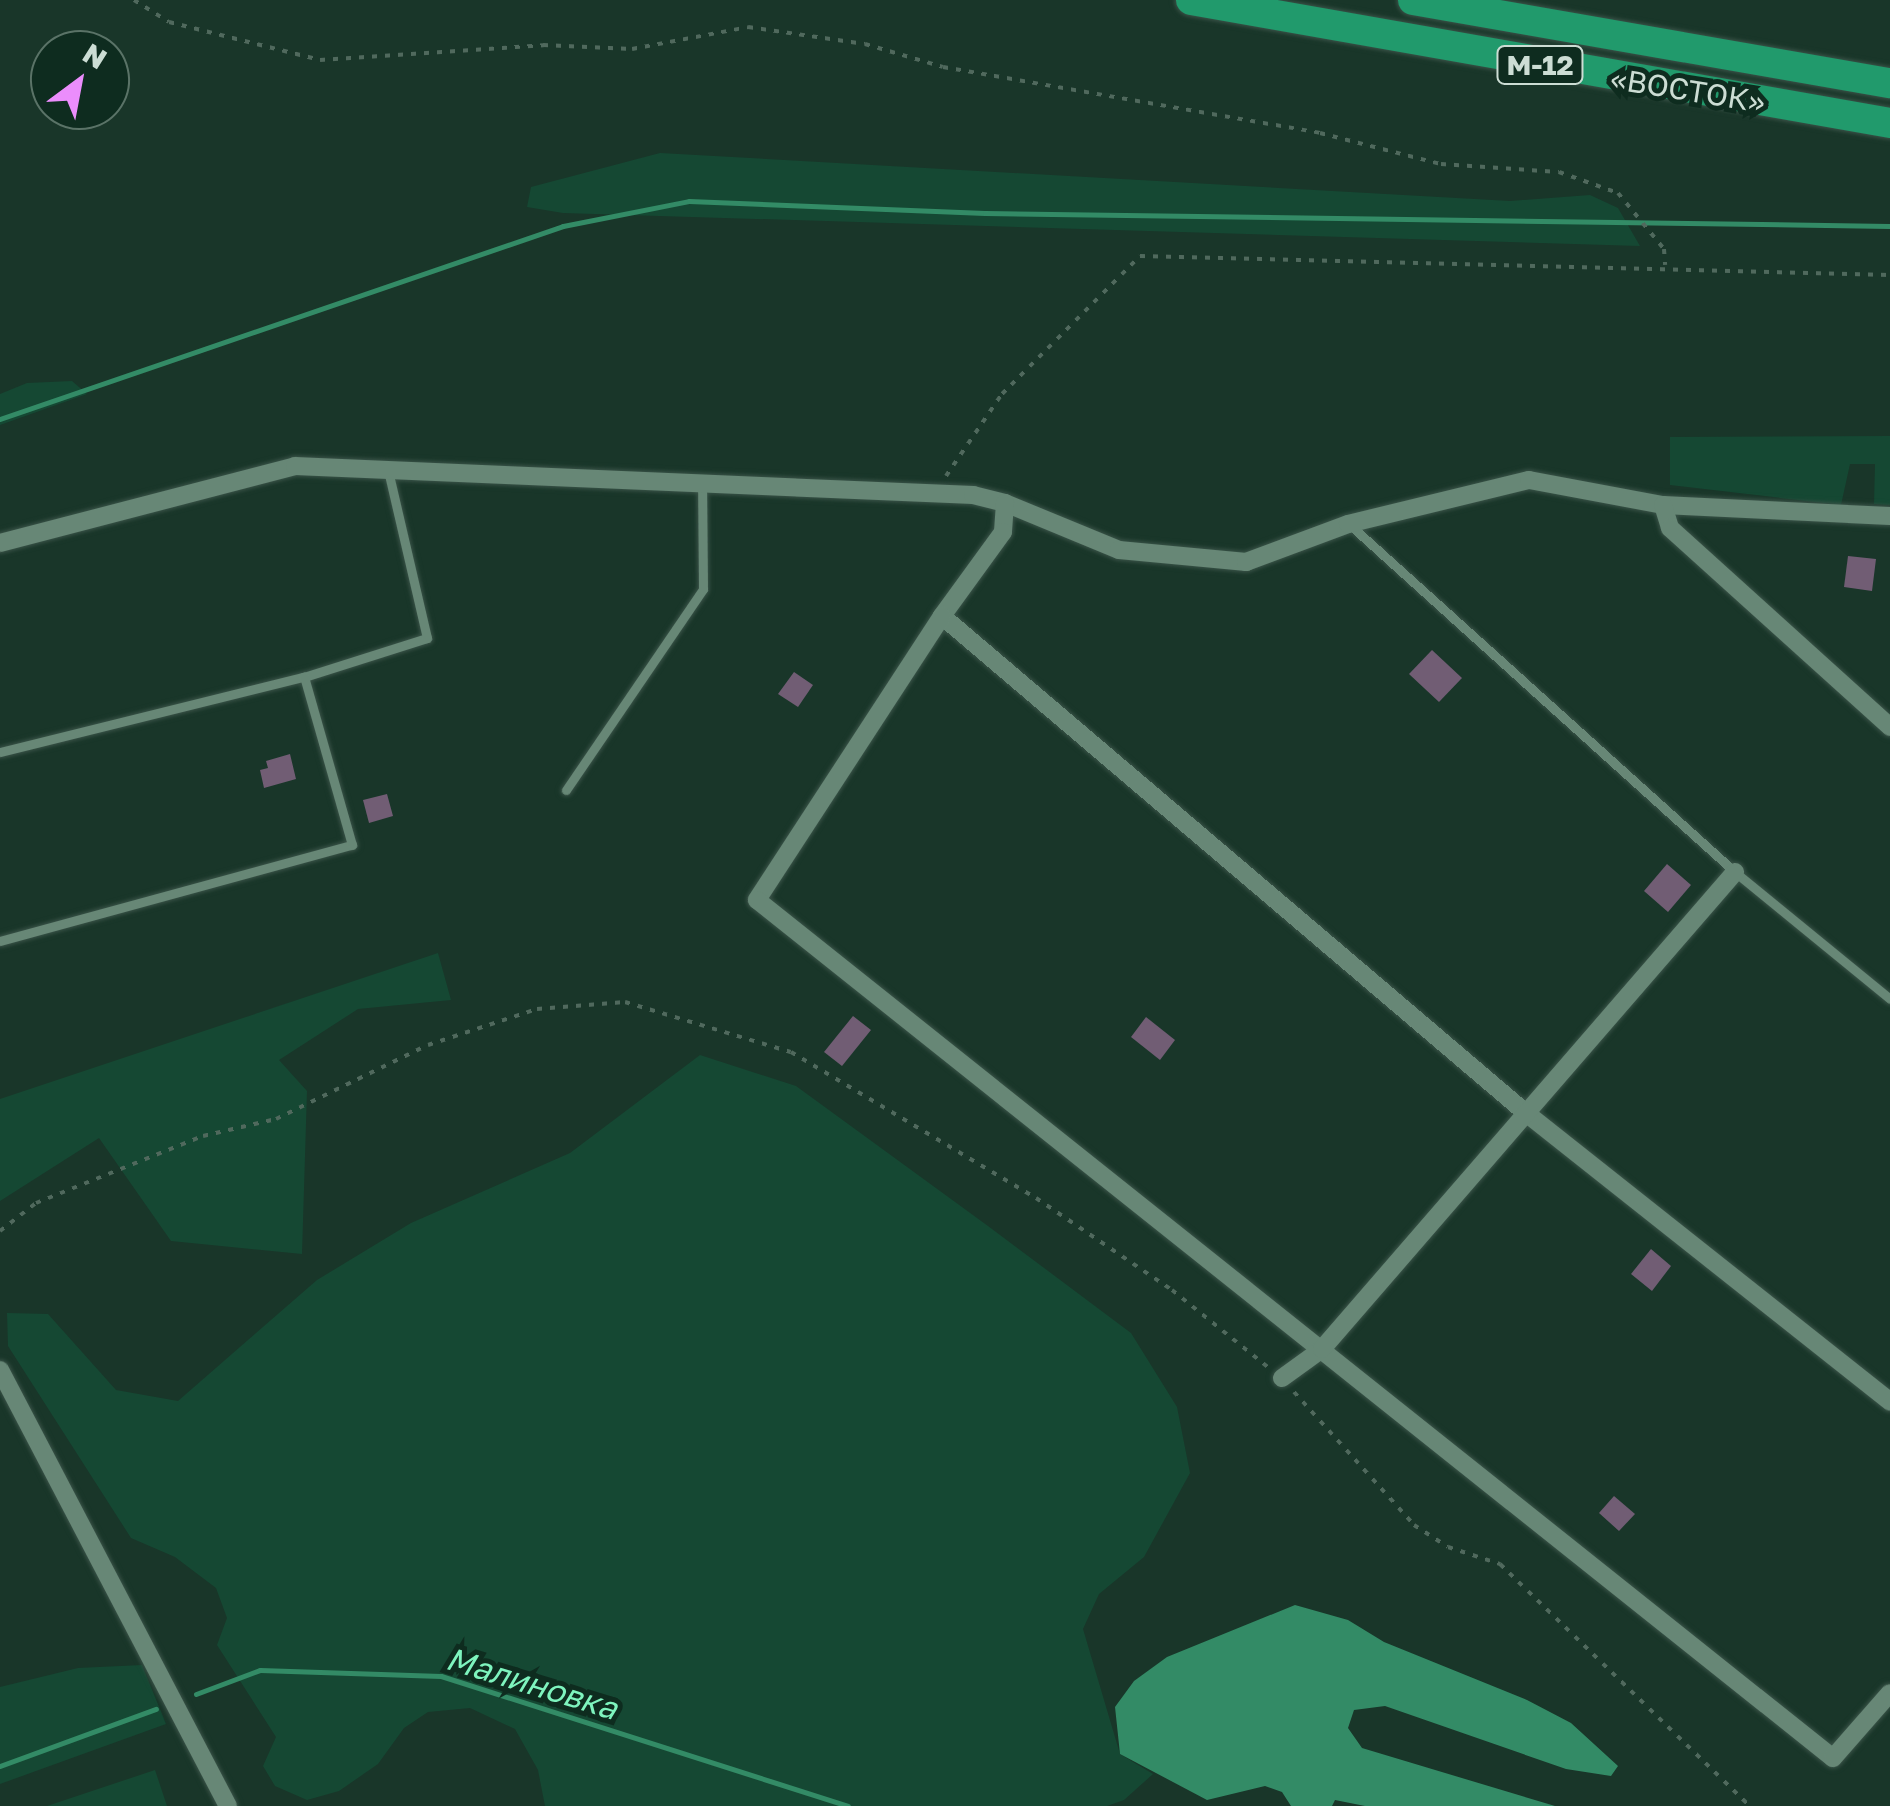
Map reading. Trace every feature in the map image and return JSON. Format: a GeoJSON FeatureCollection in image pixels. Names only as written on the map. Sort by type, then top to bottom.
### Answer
{"type":"FeatureCollection","features":[{"type":"Feature","properties":{"kind":"highway","name":"«ВОСТОК»"},"geometry":{"type":"LineString","coordinates":[[1191,0],[1890,123]]}},
{"type":"Feature","properties":{"kind":"highway","name":"«ВОСТОК»"},"geometry":{"type":"LineString","coordinates":[[1414,0],[1890,84]]}},
{"type":"Feature","properties":{"kind":"street"},"geometry":{"type":"LineString","coordinates":[[0,543],[295,466],[934,494],[1005,503],[1119,550],[1246,562],[1348,524],[1529,480],[1663,505],[1890,516]]}},
{"type":"Feature","properties":{"kind":"street"},"geometry":{"type":"LineString","coordinates":[[1005,503],[1003,532],[942,616],[758,900],[1832,1758],[1890,1693]]}},
{"type":"Feature","properties":{"kind":"street"},"geometry":{"type":"LineString","coordinates":[[1663,505],[1670,528],[1890,727]]}},
{"type":"Feature","properties":{"kind":"street"},"geometry":{"type":"LineString","coordinates":[[942,616],[1526,1113],[1890,1402]]}},
{"type":"Feature","properties":{"kind":"street"},"geometry":{"type":"LineString","coordinates":[[1282,1378],[1322,1349],[1734,872]]}},
{"type":"Feature","properties":{"kind":"street"},"geometry":{"type":"LineString","coordinates":[[0,1370],[228,1806]]}},
{"type":"Feature","properties":{"kind":"lane"},"geometry":{"type":"LineString","coordinates":[[0,752],[304,677],[427,638],[388,470]]}},
{"type":"Feature","properties":{"kind":"lane"},"geometry":{"type":"LineString","coordinates":[[566,790],[702,589],[702,483]]}},
{"type":"Feature","properties":{"kind":"lane"},"geometry":{"type":"LineString","coordinates":[[1348,524],[1734,872],[1890,999]]}},
{"type":"Feature","properties":{"kind":"lane"},"geometry":{"type":"LineString","coordinates":[[0,940],[352,845],[304,677]]}},
{"type":"Feature","properties":{"kind":"path"},"geometry":{"type":"LineString","coordinates":[[134,0],[169,22],[320,60],[543,45],[632,49],[748,27],[864,44],[943,67],[1320,133],[1441,164],[1560,172],[1618,193],[1664,249],[1665,265]]}},
{"type":"Feature","properties":{"kind":"path"},"geometry":{"type":"LineString","coordinates":[[934,494],[1002,394],[1140,256],[1665,265],[1890,275]]}},
{"type":"Feature","properties":{"kind":"path"},"geometry":{"type":"LineString","coordinates":[[0,1231],[36,1203],[203,1136],[276,1119],[428,1046],[537,1009],[625,1002],[791,1052],[1036,1198],[1172,1290],[1282,1378],[1414,1525],[1448,1547],[1500,1564],[1750,1806]]}},
{"type":"Feature","properties":{"kind":"shaded area"},"geometry":{"type":"Polygon","coordinates":[[[660,153],[1510,201],[1590,195],[1618,208],[1640,246],[563,213],[527,207],[531,187],[660,153]]]}},
{"type":"Feature","properties":{"kind":"shaded area"},"geometry":{"type":"Polygon","coordinates":[[[72,381],[87,394],[0,425],[0,394],[27,383],[72,381]]]}},
{"type":"Feature","properties":{"kind":"shaded area"},"geometry":{"type":"Polygon","coordinates":[[[1890,436],[1890,505],[1874,504],[1875,464],[1850,464],[1841,505],[1670,485],[1670,437],[1890,436]]]}},
{"type":"Feature","properties":{"kind":"shaded area"},"geometry":{"type":"Polygon","coordinates":[[[438,953],[451,1000],[358,1009],[279,1060],[307,1091],[302,1254],[171,1241],[99,1138],[0,1201],[0,1099],[438,953]]]}},
{"type":"Feature","properties":{"kind":"shaded area"},"geometry":{"type":"Polygon","coordinates":[[[700,1055],[796,1086],[988,1226],[1131,1333],[1177,1407],[1190,1473],[1144,1557],[1099,1594],[1083,1629],[1120,1754],[1153,1774],[1124,1800],[1107,1806],[545,1806],[538,1770],[515,1729],[470,1708],[428,1712],[404,1728],[378,1764],[339,1791],[307,1800],[275,1786],[263,1766],[276,1737],[217,1645],[227,1618],[216,1588],[175,1557],[131,1538],[8,1346],[7,1313],[48,1314],[116,1390],[178,1401],[317,1280],[411,1223],[570,1153],[700,1055]]]}},
{"type":"Feature","properties":{"kind":"shaded area"},"geometry":{"type":"Polygon","coordinates":[[[1295,1605],[1348,1620],[1384,1642],[1527,1700],[1571,1723],[1618,1766],[1611,1776],[1566,1769],[1385,1706],[1354,1710],[1348,1728],[1362,1748],[1555,1806],[1365,1806],[1335,1800],[1332,1806],[1291,1806],[1282,1792],[1265,1786],[1207,1800],[1120,1754],[1115,1707],[1134,1681],[1167,1657],[1295,1605]]]}},
{"type":"Feature","properties":{"kind":"shaded area"},"geometry":{"type":"Polygon","coordinates":[[[142,1665],[166,1724],[0,1784],[0,1687],[78,1668],[142,1665]]]}},
{"type":"Feature","properties":{"kind":"shaded area"},"geometry":{"type":"Polygon","coordinates":[[[155,1770],[167,1806],[47,1806],[155,1770]]]}},
{"type":"Feature","properties":{"kind":"building"},"geometry":{"type":"Polygon","coordinates":[[[1848,556],[1876,559],[1872,591],[1844,587],[1848,556]]]}},
{"type":"Feature","properties":{"kind":"building"},"geometry":{"type":"Polygon","coordinates":[[[1432,650],[1462,678],[1439,702],[1409,674],[1432,650]]]}},
{"type":"Feature","properties":{"kind":"building"},"geometry":{"type":"Polygon","coordinates":[[[794,672],[813,685],[798,707],[778,694],[794,672]]]}},
{"type":"Feature","properties":{"kind":"building"},"geometry":{"type":"Polygon","coordinates":[[[290,754],[296,779],[264,788],[260,770],[268,768],[266,761],[290,754]]]}},
{"type":"Feature","properties":{"kind":"building"},"geometry":{"type":"Polygon","coordinates":[[[387,794],[393,816],[369,823],[363,800],[387,794]]]}},
{"type":"Feature","properties":{"kind":"building"},"geometry":{"type":"Polygon","coordinates":[[[1667,864],[1691,885],[1668,912],[1644,891],[1667,864]]]}},
{"type":"Feature","properties":{"kind":"building"},"geometry":{"type":"Polygon","coordinates":[[[853,1016],[871,1030],[842,1066],[824,1052],[853,1016]]]}},
{"type":"Feature","properties":{"kind":"building"},"geometry":{"type":"Polygon","coordinates":[[[1146,1017],[1175,1040],[1160,1060],[1131,1037],[1146,1017]]]}},
{"type":"Feature","properties":{"kind":"building"},"geometry":{"type":"Polygon","coordinates":[[[1651,1249],[1671,1266],[1652,1291],[1631,1274],[1651,1249]]]}},
{"type":"Feature","properties":{"kind":"building"},"geometry":{"type":"Polygon","coordinates":[[[1614,1496],[1635,1514],[1619,1531],[1599,1513],[1614,1496]]]}},
{"type":"Feature","properties":{"kind":"waterway"},"geometry":{"type":"LineString","coordinates":[[0,419],[563,226],[689,201],[985,213],[1890,226]]}},
{"type":"Feature","properties":{"kind":"waterway","name":"Малиновка"},"geometry":{"type":"LineString","coordinates":[[196,1694],[260,1670],[441,1676],[848,1806]]}},
{"type":"Feature","properties":{"kind":"waterway","name":"Малиновка"},"geometry":{"type":"LineString","coordinates":[[0,1766],[156,1709]]}}]}
